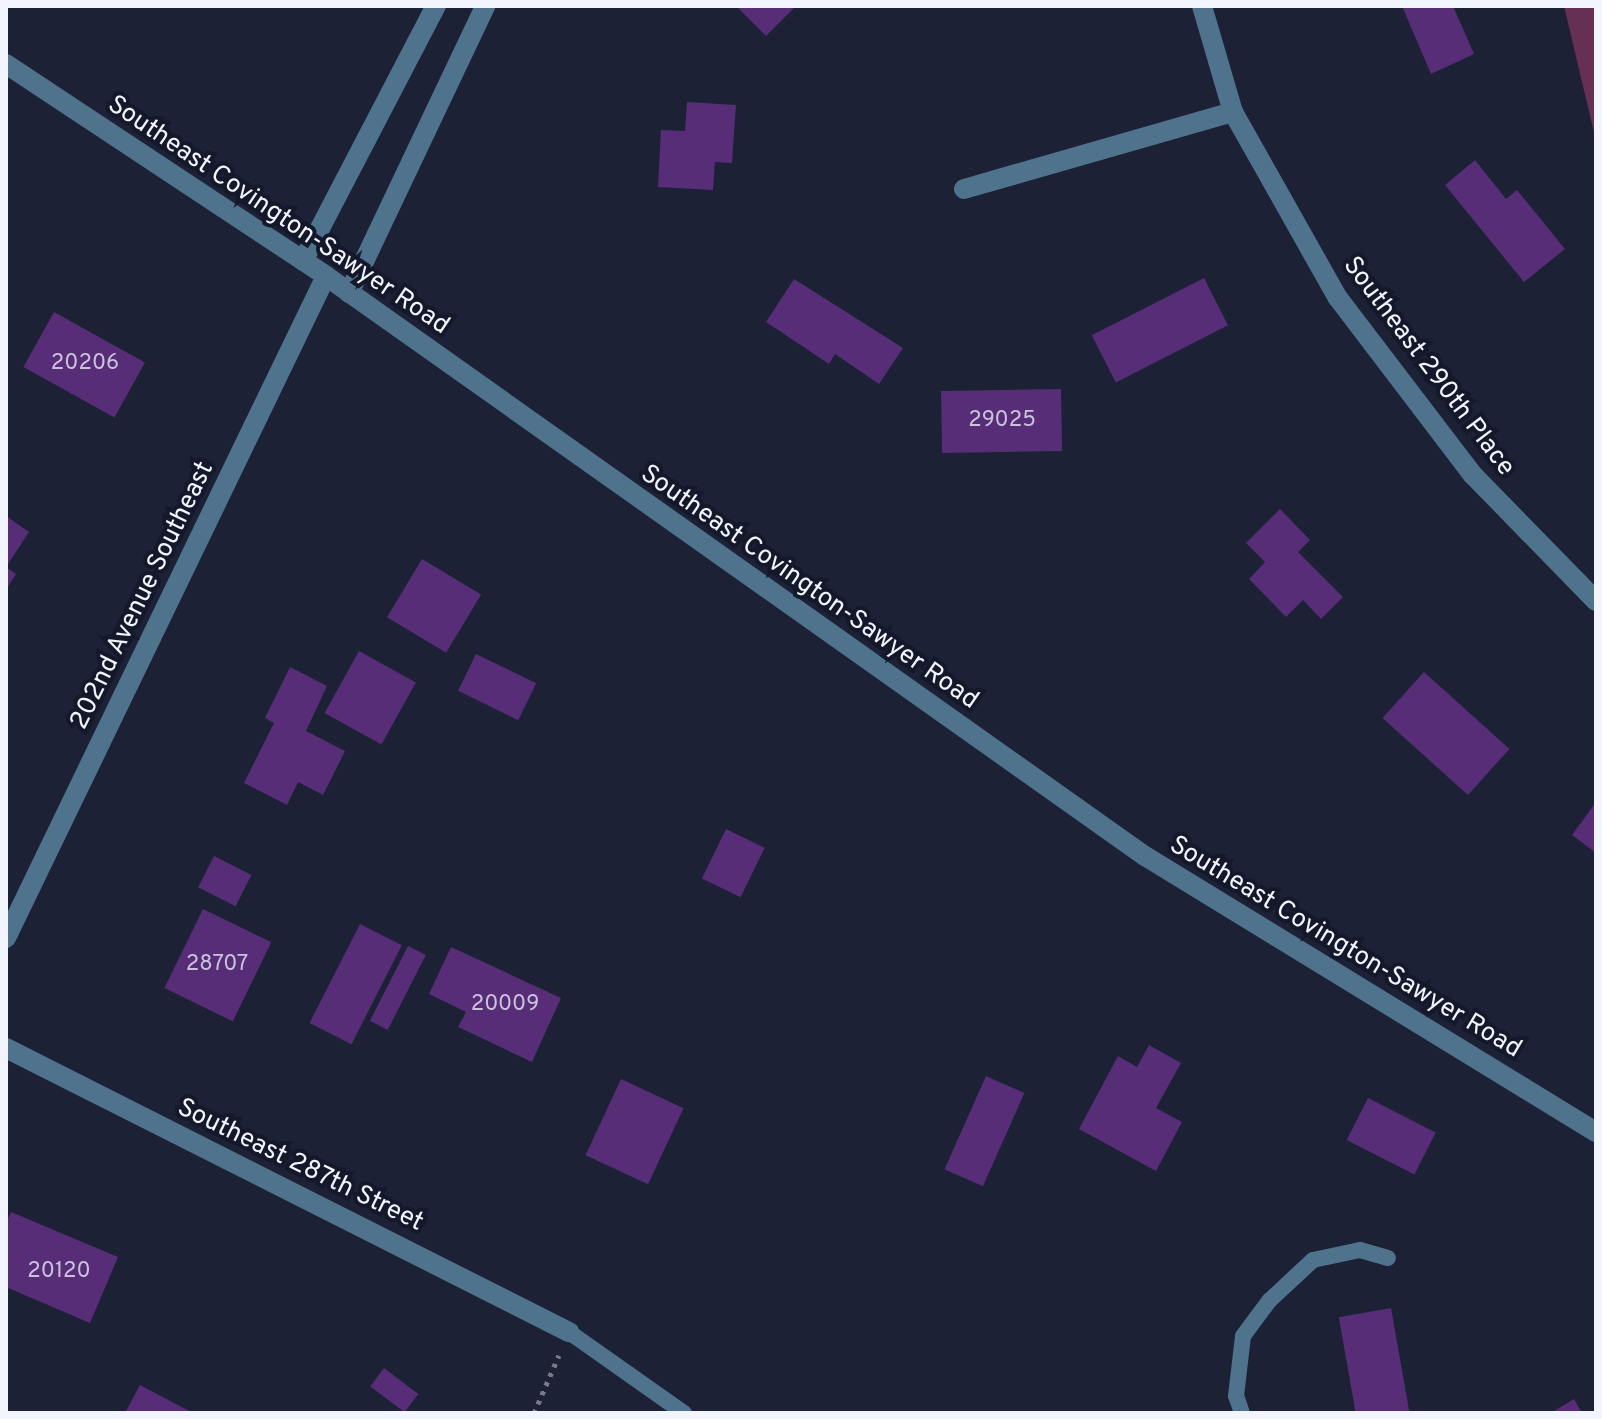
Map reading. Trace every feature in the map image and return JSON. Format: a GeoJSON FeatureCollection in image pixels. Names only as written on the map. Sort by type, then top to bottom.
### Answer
{"type":"FeatureCollection","features":[{"type":"Feature","properties":{"kind":"street"},"geometry":{"type":"LineString","coordinates":[[303,261],[436,6]]}},
{"type":"Feature","properties":{"kind":"street"},"geometry":{"type":"LineString","coordinates":[[349,293],[485,6]]}},
{"type":"Feature","properties":{"kind":"street","name":"Southeast 290th Place"},"geometry":{"type":"LineString","coordinates":[[1202,6],[1233,112],[1338,298],[1473,475],[1596,601]]}},
{"type":"Feature","properties":{"kind":"street","name":"Southeast Covington-Sawyer Road"},"geometry":{"type":"LineString","coordinates":[[6,64],[326,276],[1145,856],[1596,1132]]}},
{"type":"Feature","properties":{"kind":"street"},"geometry":{"type":"LineString","coordinates":[[964,189],[1233,112]]}},
{"type":"Feature","properties":{"kind":"street","name":"202nd Avenue Southeast"},"geometry":{"type":"LineString","coordinates":[[6,938],[326,276]]}},
{"type":"Feature","properties":{"kind":"street","name":"Southeast 287th Street"},"geometry":{"type":"LineString","coordinates":[[6,1048],[569,1332]]}},
{"type":"Feature","properties":{"kind":"lane"},"geometry":{"type":"LineString","coordinates":[[1242,1413],[1236,1396],[1243,1336],[1269,1301],[1313,1260],[1360,1250],[1388,1258]]}},
{"type":"Feature","properties":{"kind":"lane"},"geometry":{"type":"LineString","coordinates":[[569,1332],[684,1413]]}},
{"type":"Feature","properties":{"kind":"path"},"geometry":{"type":"LineString","coordinates":[[534,1413],[569,1332]]}},
{"type":"Feature","properties":{"kind":"shaded area"},"geometry":{"type":"Polygon","coordinates":[[[1564,6],[1596,6],[1596,141],[1564,6]]]}},
{"type":"Feature","properties":{"kind":"building"},"geometry":{"type":"Polygon","coordinates":[[[736,6],[796,6],[766,36],[736,6]]]}},
{"type":"Feature","properties":{"kind":"building"},"geometry":{"type":"Polygon","coordinates":[[[1402,6],[1453,6],[1474,54],[1431,74],[1402,6]]]}},
{"type":"Feature","properties":{"kind":"building"},"geometry":{"type":"Polygon","coordinates":[[[687,102],[736,105],[732,163],[715,162],[713,190],[658,187],[661,130],[685,131],[687,102]]]}},
{"type":"Feature","properties":{"kind":"building"},"geometry":{"type":"Polygon","coordinates":[[[1475,160],[1506,199],[1517,190],[1565,249],[1524,282],[1445,185],[1475,160]]]}},
{"type":"Feature","properties":{"kind":"building"},"geometry":{"type":"Polygon","coordinates":[[[1204,278],[1228,325],[1116,382],[1092,335],[1204,278]]]}},
{"type":"Feature","properties":{"kind":"building"},"geometry":{"type":"Polygon","coordinates":[[[794,279],[903,348],[879,384],[835,354],[829,364],[766,322],[794,279]]]}},
{"type":"Feature","properties":{"kind":"building"},"geometry":{"type":"Polygon","coordinates":[[[54,312],[145,362],[114,418],[23,367],[54,312]]]}},
{"type":"Feature","properties":{"kind":"building"},"geometry":{"type":"Polygon","coordinates":[[[1061,389],[1062,451],[942,453],[941,391],[1061,389]]]}},
{"type":"Feature","properties":{"kind":"building"},"geometry":{"type":"Polygon","coordinates":[[[1280,509],[1310,540],[1298,552],[1343,597],[1321,619],[1303,600],[1286,617],[1249,579],[1265,562],[1246,543],[1280,509]]]}},
{"type":"Feature","properties":{"kind":"building"},"geometry":{"type":"Polygon","coordinates":[[[6,516],[29,532],[6,567],[6,516]]]}},
{"type":"Feature","properties":{"kind":"building"},"geometry":{"type":"Polygon","coordinates":[[[422,559],[481,595],[446,653],[387,617],[422,559]]]}},
{"type":"Feature","properties":{"kind":"building"},"geometry":{"type":"Polygon","coordinates":[[[6,567],[16,574],[6,590],[6,567]]]}},
{"type":"Feature","properties":{"kind":"building"},"geometry":{"type":"Polygon","coordinates":[[[359,651],[416,683],[381,745],[325,713],[359,651]]]}},
{"type":"Feature","properties":{"kind":"building"},"geometry":{"type":"Polygon","coordinates":[[[476,654],[536,683],[518,720],[458,691],[476,654]]]}},
{"type":"Feature","properties":{"kind":"building"},"geometry":{"type":"Polygon","coordinates":[[[290,667],[327,686],[306,731],[345,751],[323,795],[298,782],[287,805],[244,783],[274,723],[265,718],[290,667]]]}},
{"type":"Feature","properties":{"kind":"building"},"geometry":{"type":"Polygon","coordinates":[[[1424,672],[1509,749],[1468,795],[1383,718],[1424,672]]]}},
{"type":"Feature","properties":{"kind":"building"},"geometry":{"type":"Polygon","coordinates":[[[1596,802],[1596,853],[1572,835],[1596,802]]]}},
{"type":"Feature","properties":{"kind":"building"},"geometry":{"type":"Polygon","coordinates":[[[726,829],[765,848],[741,897],[702,878],[726,829]]]}},
{"type":"Feature","properties":{"kind":"building"},"geometry":{"type":"Polygon","coordinates":[[[214,856],[251,875],[236,906],[198,887],[214,856]]]}},
{"type":"Feature","properties":{"kind":"building"},"geometry":{"type":"Polygon","coordinates":[[[203,909],[271,942],[233,1021],[164,988],[203,909]]]}},
{"type":"Feature","properties":{"kind":"building"},"geometry":{"type":"Polygon","coordinates":[[[360,924],[402,945],[351,1044],[310,1023],[360,924]]]}},
{"type":"Feature","properties":{"kind":"building"},"geometry":{"type":"Polygon","coordinates":[[[408,946],[426,955],[388,1030],[370,1021],[408,946]]]}},
{"type":"Feature","properties":{"kind":"building"},"geometry":{"type":"Polygon","coordinates":[[[451,947],[561,998],[532,1062],[458,1027],[466,1012],[429,994],[451,947]]]}},
{"type":"Feature","properties":{"kind":"building"},"geometry":{"type":"Polygon","coordinates":[[[1149,1045],[1181,1063],[1156,1108],[1182,1122],[1156,1171],[1079,1129],[1118,1056],[1137,1067],[1149,1045]]]}},
{"type":"Feature","properties":{"kind":"building"},"geometry":{"type":"Polygon","coordinates":[[[986,1076],[1024,1093],[983,1186],[945,1169],[986,1076]]]}},
{"type":"Feature","properties":{"kind":"building"},"geometry":{"type":"Polygon","coordinates":[[[621,1079],[684,1108],[648,1184],[586,1155],[621,1079]]]}},
{"type":"Feature","properties":{"kind":"building"},"geometry":{"type":"Polygon","coordinates":[[[1368,1098],[1436,1133],[1414,1174],[1347,1140],[1368,1098]]]}},
{"type":"Feature","properties":{"kind":"building"},"geometry":{"type":"Polygon","coordinates":[[[11,1212],[118,1257],[90,1323],[6,1287],[6,1223],[11,1212]]]}},
{"type":"Feature","properties":{"kind":"building"},"geometry":{"type":"Polygon","coordinates":[[[1391,1308],[1410,1413],[1356,1413],[1339,1317],[1391,1308]]]}},
{"type":"Feature","properties":{"kind":"building"},"geometry":{"type":"Polygon","coordinates":[[[384,1368],[418,1394],[404,1412],[370,1386],[384,1368]]]}},
{"type":"Feature","properties":{"kind":"building"},"geometry":{"type":"Polygon","coordinates":[[[140,1385],[193,1413],[125,1413],[140,1385]]]}},
{"type":"Feature","properties":{"kind":"building"},"geometry":{"type":"Polygon","coordinates":[[[1574,1399],[1582,1413],[1551,1413],[1574,1399]]]}}]}
